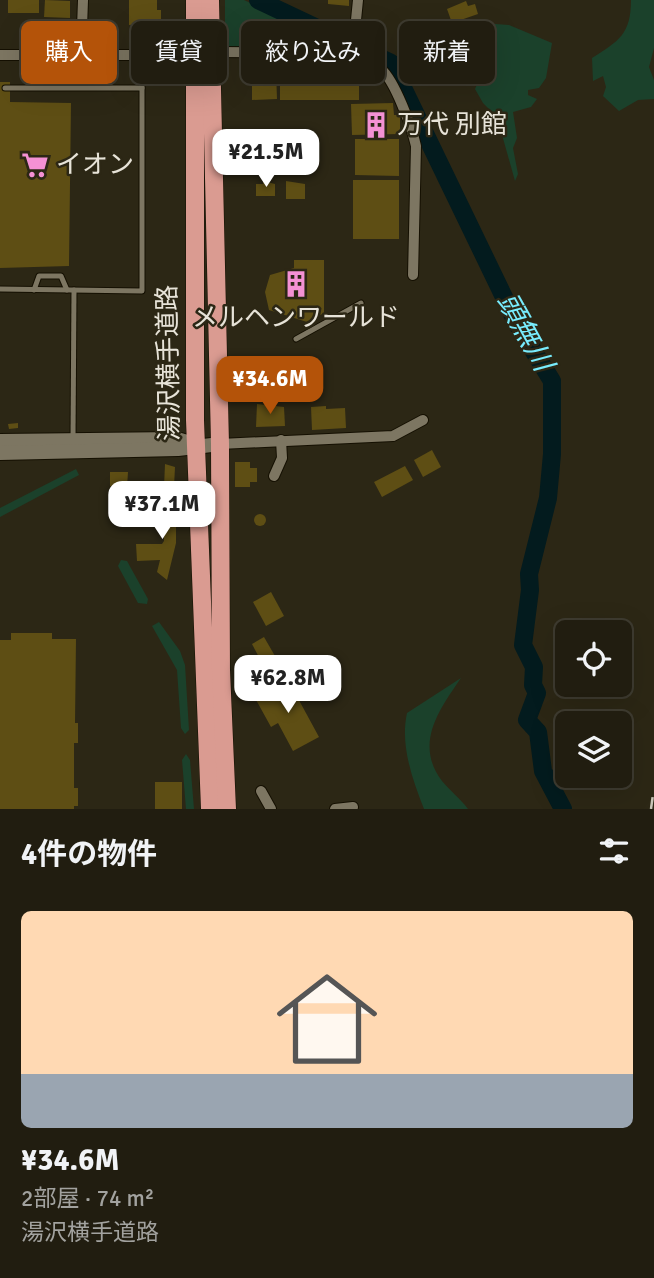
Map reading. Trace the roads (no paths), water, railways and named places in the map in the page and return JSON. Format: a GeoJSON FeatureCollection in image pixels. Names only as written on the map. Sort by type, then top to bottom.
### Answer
{"type":"FeatureCollection","features":[{"type":"Feature","properties":{"kind":"highway","name":"湯沢横手道路"},"geometry":{"type":"LineString","coordinates":[[194,0],[198,21]]}},
{"type":"Feature","properties":{"kind":"highway","name":"湯沢横手道路"},"geometry":{"type":"LineString","coordinates":[[207,21],[210,0]]}},
{"type":"Feature","properties":{"kind":"highway","name":"湯沢横手道路"},"geometry":{"type":"LineString","coordinates":[[203,84],[197,445],[210,809]]}},
{"type":"Feature","properties":{"kind":"highway","name":"湯沢横手道路"},"geometry":{"type":"LineString","coordinates":[[204,84],[220,443],[221,670],[227,809]]}},
{"type":"Feature","properties":{"kind":"street"},"geometry":{"type":"LineString","coordinates":[[82,21],[83,0]]}},
{"type":"Feature","properties":{"kind":"street"},"geometry":{"type":"LineString","coordinates":[[356,21],[358,0]]}},
{"type":"Feature","properties":{"kind":"street"},"geometry":{"type":"LineString","coordinates":[[0,55],[21,55]]}},
{"type":"Feature","properties":{"kind":"street"},"geometry":{"type":"LineString","coordinates":[[385,75],[412,129],[416,146],[413,275]]}},
{"type":"Feature","properties":{"kind":"street"},"geometry":{"type":"LineString","coordinates":[[0,453],[178,449],[220,443],[393,436],[423,419]]}},
{"type":"Feature","properties":{"kind":"street"},"geometry":{"type":"LineString","coordinates":[[0,441],[177,439],[197,445]]}},
{"type":"Feature","properties":{"kind":"street"},"geometry":{"type":"LineString","coordinates":[[274,476],[282,458],[281,440]]}},
{"type":"Feature","properties":{"kind":"street"},"geometry":{"type":"LineString","coordinates":[[261,791],[271,809]]}},
{"type":"Feature","properties":{"kind":"street"},"geometry":{"type":"LineString","coordinates":[[335,809],[353,807]]}},
{"type":"Feature","properties":{"kind":"lane"},"geometry":{"type":"LineString","coordinates":[[0,289],[142,291],[142,84]]}},
{"type":"Feature","properties":{"kind":"lane"},"geometry":{"type":"LineString","coordinates":[[5,88],[142,88]]}},
{"type":"Feature","properties":{"kind":"lane"},"geometry":{"type":"LineString","coordinates":[[34,290],[39,276],[61,276],[70,290],[73,440]]}},
{"type":"Feature","properties":{"kind":"lane"},"geometry":{"type":"LineString","coordinates":[[296,340],[361,303]]}},
{"type":"Feature","properties":{"kind":"waterway","name":"頭無川"},"geometry":{"type":"LineString","coordinates":[[258,0],[391,63],[517,324],[552,381],[552,454],[548,498],[529,574],[530,590],[523,645],[534,667],[533,685],[537,693],[527,720],[538,732],[543,771],[563,809]]}},
{"type":"Feature","properties":{"kind":"railway"},"geometry":{"type":"LineString","coordinates":[[651,809],[654,787]]}},
{"type":"Feature","properties":{"kind":"place","name":"万代 別館"},"geometry":{"type":"Point","coordinates":[376,125]}},
{"type":"Feature","properties":{"kind":"place","name":"イオン"},"geometry":{"type":"Point","coordinates":[35,165]}},
{"type":"Feature","properties":{"kind":"place","name":"メルヘンワールド"},"geometry":{"type":"Point","coordinates":[296,284]}}]}
